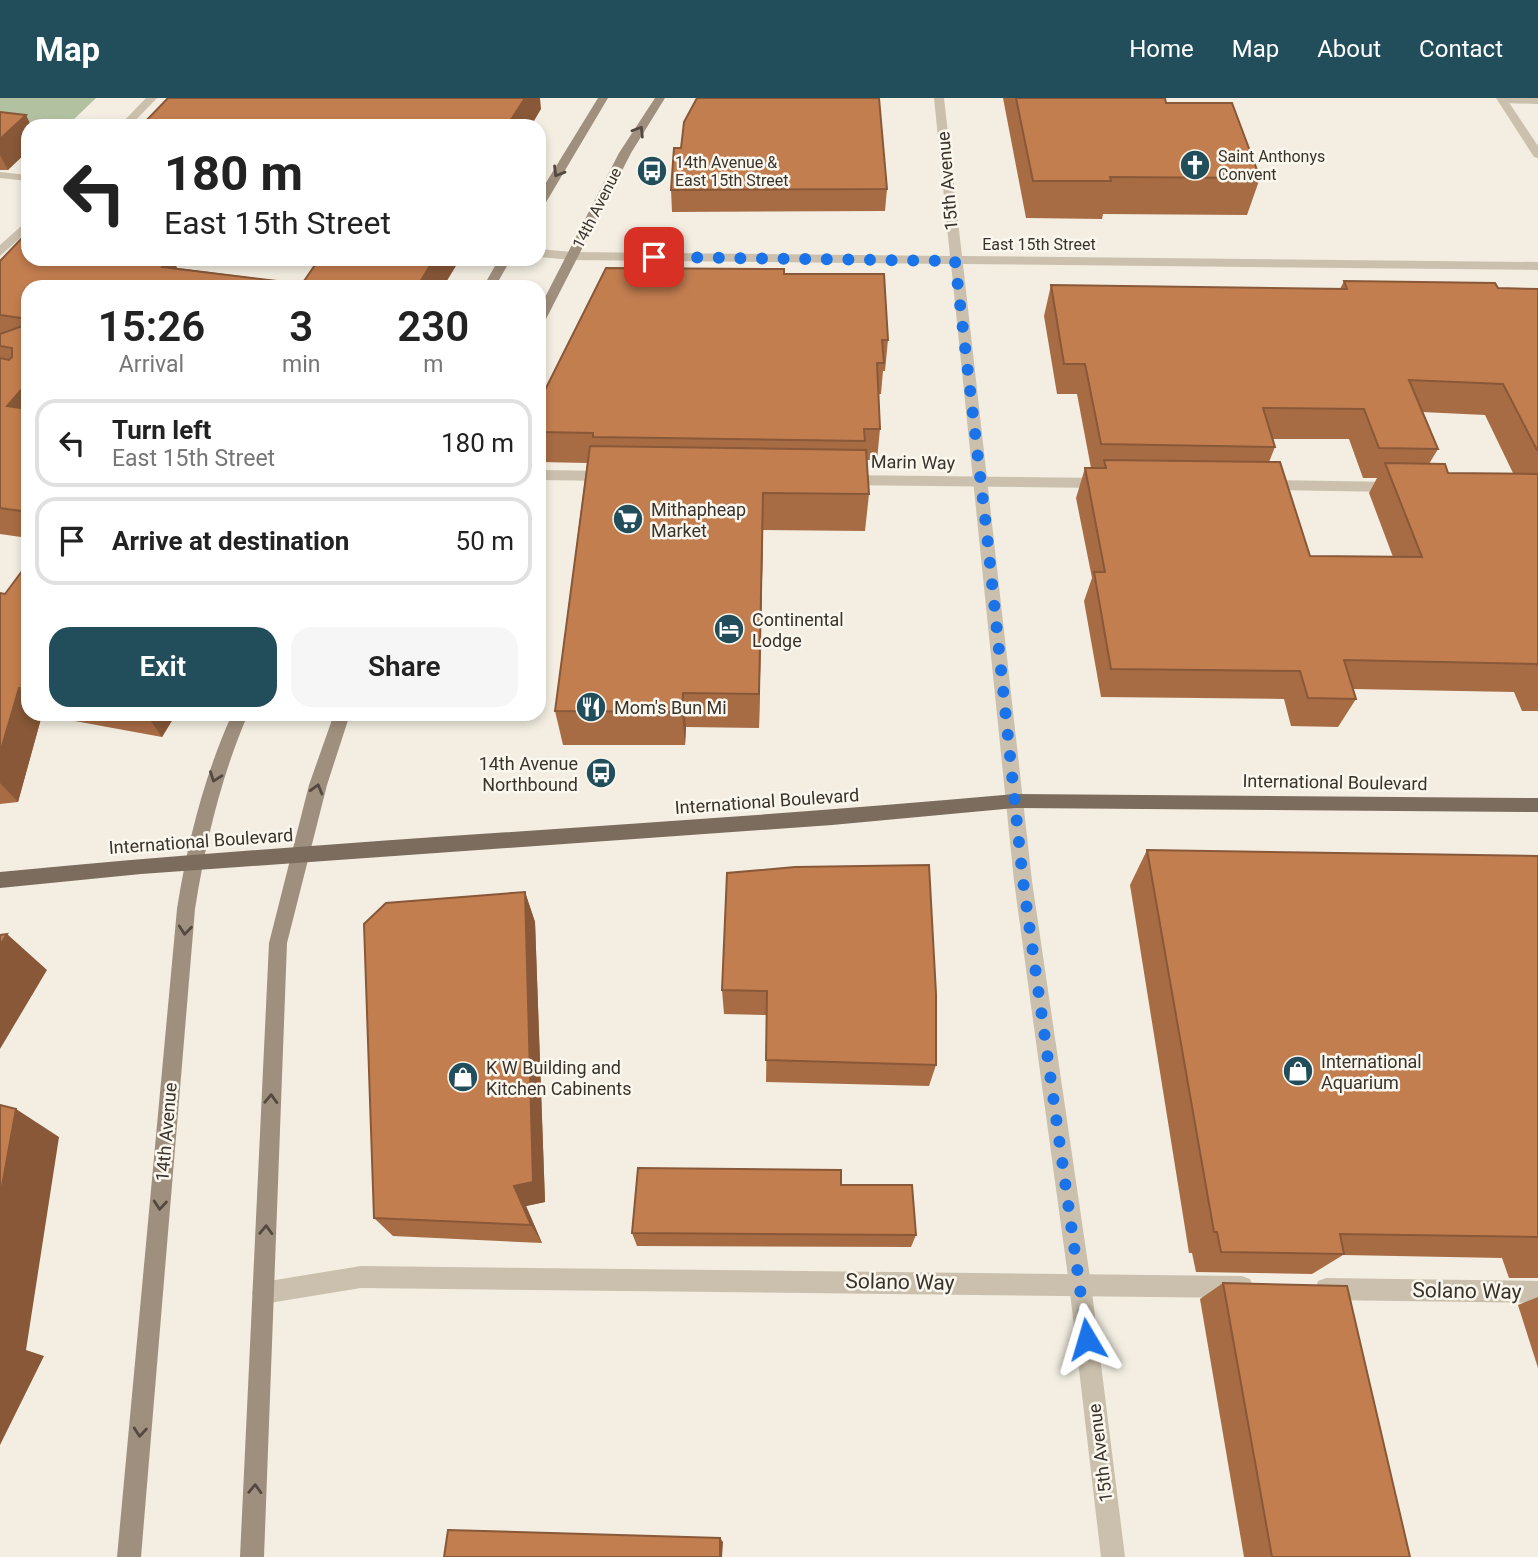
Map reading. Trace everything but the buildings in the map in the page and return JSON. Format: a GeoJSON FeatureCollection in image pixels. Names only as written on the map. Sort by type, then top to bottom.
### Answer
{"type":"FeatureCollection","features":[{"type":"Feature","properties":{"kind":"main road"},"geometry":{"type":"LineString","coordinates":[[546,192],[603,98]]}},
{"type":"Feature","properties":{"kind":"main road","name":"14th Avenue"},"geometry":{"type":"LineString","coordinates":[[546,307],[625,153],[660,98]]}},
{"type":"Feature","properties":{"kind":"main road","name":"14th Avenue"},"geometry":{"type":"LineString","coordinates":[[130,1557],[170,1085],[193,862],[208,795],[237,721]]}},
{"type":"Feature","properties":{"kind":"main road"},"geometry":{"type":"LineString","coordinates":[[252,1557],[278,943],[299,855],[330,744],[339,721]]}},
{"type":"Feature","properties":{"kind":"main road","name":"International Boulevard"},"geometry":{"type":"LineString","coordinates":[[0,880],[193,862],[832,818],[1015,802],[1538,805]]}},
{"type":"Feature","properties":{"kind":"street"},"geometry":{"type":"LineString","coordinates":[[131,119],[152,98]]}},
{"type":"Feature","properties":{"kind":"street","name":"15th Avenue"},"geometry":{"type":"LineString","coordinates":[[939,98],[1023,881],[1080,1284],[1113,1557]]}},
{"type":"Feature","properties":{"kind":"street"},"geometry":{"type":"LineString","coordinates":[[1502,99],[1538,101]]}},
{"type":"Feature","properties":{"kind":"street"},"geometry":{"type":"LineString","coordinates":[[1502,99],[1538,155]]}},
{"type":"Feature","properties":{"kind":"street"},"geometry":{"type":"LineString","coordinates":[[0,175],[21,177]]}},
{"type":"Feature","properties":{"kind":"street"},"geometry":{"type":"LineString","coordinates":[[0,252],[21,231]]}},
{"type":"Feature","properties":{"kind":"street","name":"East 15th Street"},"geometry":{"type":"LineString","coordinates":[[546,254],[955,261],[1538,266]]}},
{"type":"Feature","properties":{"kind":"street"},"geometry":{"type":"LineString","coordinates":[[546,475],[622,476]]}},
{"type":"Feature","properties":{"kind":"street","name":"Marin Way"},"geometry":{"type":"LineString","coordinates":[[830,480],[1113,484]]}},
{"type":"Feature","properties":{"kind":"street"},"geometry":{"type":"LineString","coordinates":[[1250,485],[1415,487]]}},
{"type":"Feature","properties":{"kind":"street","name":"Solano Way"},"geometry":{"type":"LineString","coordinates":[[263,1293],[361,1277],[1267,1287]]}},
{"type":"Feature","properties":{"kind":"street","name":"Solano Way"},"geometry":{"type":"LineString","coordinates":[[1308,1288],[1538,1293]]}},
{"type":"Feature","properties":{"kind":"green space"},"geometry":{"type":"Polygon","coordinates":[[[0,98],[96,98],[74,119],[21,119],[21,127],[0,127],[0,98]]]}},
{"type":"Feature","properties":{"kind":"place","name":"Saint Anthonys Convent"},"geometry":{"type":"Point","coordinates":[1195,165]}},
{"type":"Feature","properties":{"kind":"place","name":"14th Avenue & East 15th Street"},"geometry":{"type":"Point","coordinates":[652,171]}},
{"type":"Feature","properties":{"kind":"place","name":"Mithapheap Market"},"geometry":{"type":"Point","coordinates":[628,519]}},
{"type":"Feature","properties":{"kind":"place","name":"Continental Lodge"},"geometry":{"type":"Point","coordinates":[729,629]}},
{"type":"Feature","properties":{"kind":"place","name":"Mom's Bun Mi"},"geometry":{"type":"Point","coordinates":[591,707]}},
{"type":"Feature","properties":{"kind":"place","name":"14th Avenue Northbound"},"geometry":{"type":"Point","coordinates":[601,773]}},
{"type":"Feature","properties":{"kind":"place","name":"International Aquarium"},"geometry":{"type":"Point","coordinates":[1298,1071]}},
{"type":"Feature","properties":{"kind":"place","name":"K W Building and Kitchen Cabinents"},"geometry":{"type":"Point","coordinates":[463,1077]}},
{"type":"Feature","properties":{"kind":"route"},"geometry":{"type":"LineString","coordinates":[[654,257],[955,261],[1023,881],[1087,1339]]}}]}
